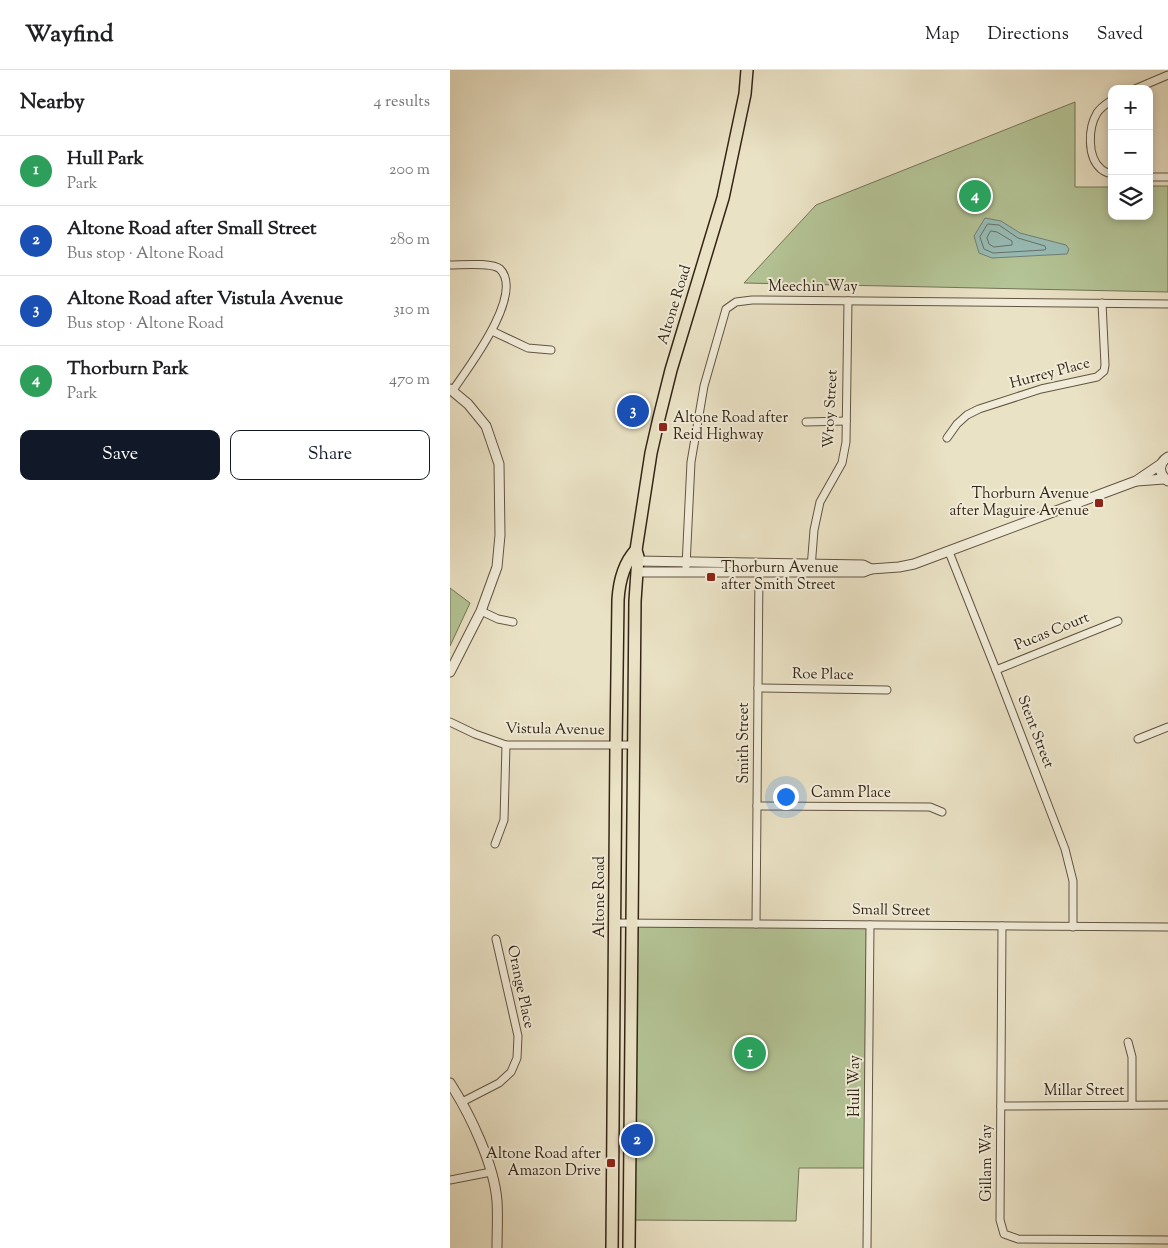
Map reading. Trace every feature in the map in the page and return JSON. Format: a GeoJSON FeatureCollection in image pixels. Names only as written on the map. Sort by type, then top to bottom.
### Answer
{"type":"FeatureCollection","features":[{"type":"Feature","properties":{"kind":"main road","name":"Altone Road"},"geometry":{"type":"LineString","coordinates":[[629,1248],[631,923],[637,561],[651,453],[671,370],[720,209],[732,160],[747,75]]}},
{"type":"Feature","properties":{"kind":"main road","name":"Altone Road"},"geometry":{"type":"LineString","coordinates":[[612,1248],[619,588],[630,556],[637,561]]}},
{"type":"Feature","properties":{"kind":"street"},"geometry":{"type":"LineString","coordinates":[[1144,85],[1168,75]]}},
{"type":"Feature","properties":{"kind":"street"},"geometry":{"type":"LineString","coordinates":[[1108,103],[1096,115],[1092,127],[1091,140],[1094,161],[1102,170],[1108,172]]}},
{"type":"Feature","properties":{"kind":"street"},"geometry":{"type":"LineString","coordinates":[[1153,177],[1168,177]]}},
{"type":"Feature","properties":{"kind":"street"},"geometry":{"type":"LineString","coordinates":[[450,265],[492,265],[500,270],[505,280],[507,293],[492,330],[452,390],[468,404],[486,426],[500,464],[500,536],[498,567],[481,611],[450,672]]}},
{"type":"Feature","properties":{"kind":"street","name":"Meechin Way"},"geometry":{"type":"LineString","coordinates":[[686,567],[693,452],[704,386],[726,309],[736,302],[752,300],[1168,304]]}},
{"type":"Feature","properties":{"kind":"street","name":"Wroy Street"},"geometry":{"type":"LineString","coordinates":[[811,568],[814,530],[820,502],[842,463],[846,442],[848,301]]}},
{"type":"Feature","properties":{"kind":"street","name":"Hurrey Place"},"geometry":{"type":"LineString","coordinates":[[947,438],[957,424],[967,415],[979,409],[1041,389],[1101,374],[1105,366],[1102,303]]}},
{"type":"Feature","properties":{"kind":"street"},"geometry":{"type":"LineString","coordinates":[[492,330],[528,348],[551,350]]}},
{"type":"Feature","properties":{"kind":"street"},"geometry":{"type":"LineString","coordinates":[[806,422],[846,421]]}},
{"type":"Feature","properties":{"kind":"street"},"geometry":{"type":"LineString","coordinates":[[637,561],[686,567],[811,568],[863,564],[870,569],[899,567],[949,552],[1136,481],[1165,460]]}},
{"type":"Feature","properties":{"kind":"street"},"geometry":{"type":"LineString","coordinates":[[1165,460],[1160,471],[1166,480]]}},
{"type":"Feature","properties":{"kind":"street"},"geometry":{"type":"LineString","coordinates":[[1136,481],[1166,480]]}},
{"type":"Feature","properties":{"kind":"street","name":"Stent Street"},"geometry":{"type":"LineString","coordinates":[[949,552],[1065,848],[1073,881],[1073,927]]}},
{"type":"Feature","properties":{"kind":"street","name":"Smith Street"},"geometry":{"type":"LineString","coordinates":[[756,924],[759,568]]}},
{"type":"Feature","properties":{"kind":"street"},"geometry":{"type":"LineString","coordinates":[[481,611],[498,619],[513,622]]}},
{"type":"Feature","properties":{"kind":"street","name":"Pucas Court"},"geometry":{"type":"LineString","coordinates":[[996,670],[1118,621]]}},
{"type":"Feature","properties":{"kind":"street","name":"Roe Place"},"geometry":{"type":"LineString","coordinates":[[758,688],[886,690]]}},
{"type":"Feature","properties":{"kind":"street","name":"Vistula Avenue"},"geometry":{"type":"LineString","coordinates":[[450,722],[475,734],[506,745],[634,745]]}},
{"type":"Feature","properties":{"kind":"street"},"geometry":{"type":"LineString","coordinates":[[1138,739],[1168,727]]}},
{"type":"Feature","properties":{"kind":"street"},"geometry":{"type":"LineString","coordinates":[[495,844],[504,820],[506,745]]}},
{"type":"Feature","properties":{"kind":"street","name":"Camm Place"},"geometry":{"type":"LineString","coordinates":[[757,806],[930,807],[942,812]]}},
{"type":"Feature","properties":{"kind":"street","name":"Small Street"},"geometry":{"type":"LineString","coordinates":[[614,922],[1168,928]]}},
{"type":"Feature","properties":{"kind":"street","name":"Hull Way"},"geometry":{"type":"LineString","coordinates":[[867,1248],[870,925]]}},
{"type":"Feature","properties":{"kind":"street","name":"Gillam Way"},"geometry":{"type":"LineString","coordinates":[[1002,926],[1000,1220],[1004,1234],[1018,1239],[1168,1240]]}},
{"type":"Feature","properties":{"kind":"street","name":"Orange Place"},"geometry":{"type":"LineString","coordinates":[[462,1102],[499,1082],[511,1072],[517,1058],[518,1036],[496,939]]}},
{"type":"Feature","properties":{"kind":"street"},"geometry":{"type":"LineString","coordinates":[[1128,1042],[1132,1057],[1132,1105]]}},
{"type":"Feature","properties":{"kind":"street"},"geometry":{"type":"LineString","coordinates":[[450,1083],[462,1102],[485,1152],[491,1172],[497,1200],[497,1248]]}},
{"type":"Feature","properties":{"kind":"street","name":"Millar Street"},"geometry":{"type":"LineString","coordinates":[[1001,1106],[1168,1105]]}},
{"type":"Feature","properties":{"kind":"street"},"geometry":{"type":"LineString","coordinates":[[450,1180],[491,1172]]}},
{"type":"Feature","properties":{"kind":"green space"},"geometry":{"type":"Polygon","coordinates":[[[1075,102],[1075,187],[1108,187],[1108,220],[1153,220],[1153,186],[1168,186],[1168,292],[744,283],[816,205],[1075,102]]]}},
{"type":"Feature","properties":{"kind":"green space"},"geometry":{"type":"Polygon","coordinates":[[[450,588],[470,603],[450,646],[450,588]]]}},
{"type":"Feature","properties":{"kind":"green space"},"geometry":{"type":"Polygon","coordinates":[[[631,923],[870,925],[869,1168],[799,1168],[796,1221],[629,1220],[631,923]]]}},
{"type":"Feature","properties":{"kind":"water"},"geometry":{"type":"Polygon","coordinates":[[[985,218],[1001,221],[1020,233],[1066,245],[1069,249],[1067,254],[992,258],[979,253],[974,236],[985,218]]]}},
{"type":"Feature","properties":{"kind":"place","name":"Thorburn Park"},"geometry":{"type":"Point","coordinates":[975,196]}},
{"type":"Feature","properties":{"kind":"place","name":"Altone Road after Vistula Avenue"},"geometry":{"type":"Point","coordinates":[633,411]}},
{"type":"Feature","properties":{"kind":"place","name":"Altone Road after Reid Highway"},"geometry":{"type":"Point","coordinates":[663,427]}},
{"type":"Feature","properties":{"kind":"place","name":"Thorburn Avenue after Maguire Avenue"},"geometry":{"type":"Point","coordinates":[1099,503]}},
{"type":"Feature","properties":{"kind":"place","name":"Thorburn Avenue after Smith Street"},"geometry":{"type":"Point","coordinates":[711,577]}},
{"type":"Feature","properties":{"kind":"place","name":"Hull Park"},"geometry":{"type":"Point","coordinates":[750,1053]}},
{"type":"Feature","properties":{"kind":"place","name":"Altone Road after Small Street"},"geometry":{"type":"Point","coordinates":[637,1140]}},
{"type":"Feature","properties":{"kind":"place","name":"Altone Road after Amazon Drive"},"geometry":{"type":"Point","coordinates":[611,1163]}}]}
